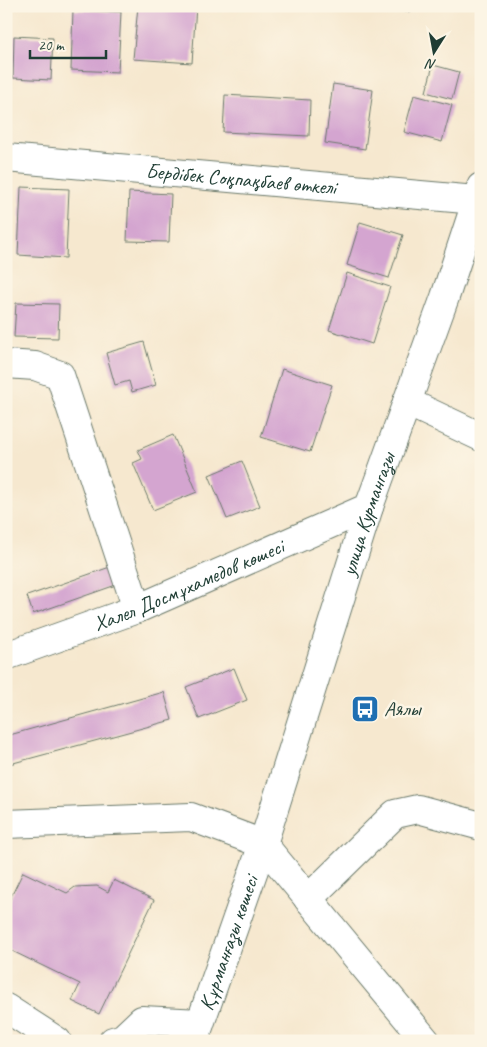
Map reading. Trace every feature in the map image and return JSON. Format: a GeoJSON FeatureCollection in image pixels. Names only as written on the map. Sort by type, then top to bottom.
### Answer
{"type":"FeatureCollection","features":[{"type":"Feature","properties":{"kind":"street","name":"Бердібек Соқпақбаев өткелі"},"geometry":{"type":"LineString","coordinates":[[6,158],[478,193]]}},
{"type":"Feature","properties":{"kind":"street","name":"улица Курмангазы"},"geometry":{"type":"LineString","coordinates":[[263,844],[370,507],[445,297],[478,193]]}},
{"type":"Feature","properties":{"kind":"street"},"geometry":{"type":"LineString","coordinates":[[6,364],[35,366],[60,375],[136,609]]}},
{"type":"Feature","properties":{"kind":"street"},"geometry":{"type":"LineString","coordinates":[[407,402],[481,437]]}},
{"type":"Feature","properties":{"kind":"street","name":"Халел Досмұхамедов көшесі"},"geometry":{"type":"LineString","coordinates":[[6,656],[136,609],[370,507]]}},
{"type":"Feature","properties":{"kind":"street"},"geometry":{"type":"LineString","coordinates":[[308,899],[395,814],[418,809],[481,826]]}},
{"type":"Feature","properties":{"kind":"street"},"geometry":{"type":"LineString","coordinates":[[6,824],[192,817],[263,844],[426,1041]]}},
{"type":"Feature","properties":{"kind":"street","name":"Құрманғазы көшесі"},"geometry":{"type":"LineString","coordinates":[[197,1032],[263,844]]}},
{"type":"Feature","properties":{"kind":"street"},"geometry":{"type":"LineString","coordinates":[[6,1008],[57,1041]]}},
{"type":"Feature","properties":{"kind":"street"},"geometry":{"type":"LineString","coordinates":[[113,1041],[123,1038],[142,1020],[197,1032]]}},
{"type":"Feature","properties":{"kind":"building"},"geometry":{"type":"Polygon","coordinates":[[[138,6],[196,6],[192,63],[133,59],[138,6]]]}},
{"type":"Feature","properties":{"kind":"building"},"geometry":{"type":"Polygon","coordinates":[[[388,6],[411,6],[409,13],[388,6]]]}},
{"type":"Feature","properties":{"kind":"building"},"geometry":{"type":"Polygon","coordinates":[[[73,10],[121,12],[118,72],[71,70],[73,10]]]}},
{"type":"Feature","properties":{"kind":"building"},"geometry":{"type":"Polygon","coordinates":[[[14,36],[53,38],[51,80],[13,78],[14,36]]]}},
{"type":"Feature","properties":{"kind":"building"},"geometry":{"type":"Polygon","coordinates":[[[433,65],[459,72],[452,99],[426,92],[433,65]]]}},
{"type":"Feature","properties":{"kind":"building"},"geometry":{"type":"Polygon","coordinates":[[[333,84],[373,90],[365,149],[325,143],[333,84]]]}},
{"type":"Feature","properties":{"kind":"building"},"geometry":{"type":"Polygon","coordinates":[[[225,95],[310,100],[309,136],[223,132],[225,95]]]}},
{"type":"Feature","properties":{"kind":"building"},"geometry":{"type":"Polygon","coordinates":[[[414,95],[452,105],[442,142],[404,132],[414,95]]]}},
{"type":"Feature","properties":{"kind":"building"},"geometry":{"type":"Polygon","coordinates":[[[21,187],[69,189],[66,258],[18,255],[21,187]]]}},
{"type":"Feature","properties":{"kind":"building"},"geometry":{"type":"Polygon","coordinates":[[[129,192],[171,194],[169,242],[127,241],[129,192]]]}},
{"type":"Feature","properties":{"kind":"building"},"geometry":{"type":"Polygon","coordinates":[[[360,222],[403,235],[389,278],[347,265],[360,222]]]}},
{"type":"Feature","properties":{"kind":"building"},"geometry":{"type":"Polygon","coordinates":[[[347,273],[390,287],[372,344],[329,330],[347,273]]]}},
{"type":"Feature","properties":{"kind":"building"},"geometry":{"type":"Polygon","coordinates":[[[16,303],[59,304],[58,338],[14,337],[16,303]]]}},
{"type":"Feature","properties":{"kind":"building"},"geometry":{"type":"Polygon","coordinates":[[[144,342],[156,385],[132,392],[129,381],[115,385],[106,353],[144,342]]]}},
{"type":"Feature","properties":{"kind":"building"},"geometry":{"type":"Polygon","coordinates":[[[282,369],[332,385],[310,452],[261,437],[282,369]]]}},
{"type":"Feature","properties":{"kind":"building"},"geometry":{"type":"Polygon","coordinates":[[[173,435],[197,492],[153,510],[133,463],[142,459],[138,450],[173,435]]]}},
{"type":"Feature","properties":{"kind":"building"},"geometry":{"type":"Polygon","coordinates":[[[242,461],[260,506],[227,519],[209,475],[242,461]]]}},
{"type":"Feature","properties":{"kind":"building"},"geometry":{"type":"Polygon","coordinates":[[[110,567],[116,585],[33,614],[27,596],[110,567]]]}},
{"type":"Feature","properties":{"kind":"building"},"geometry":{"type":"Polygon","coordinates":[[[234,668],[247,700],[199,719],[186,687],[234,668]]]}},
{"type":"Feature","properties":{"kind":"building"},"geometry":{"type":"Polygon","coordinates":[[[164,692],[172,720],[6,765],[6,736],[164,692]]]}},
{"type":"Feature","properties":{"kind":"building"},"geometry":{"type":"Polygon","coordinates":[[[23,872],[67,893],[75,887],[97,886],[108,892],[114,880],[154,900],[99,1014],[72,1001],[80,984],[6,948],[6,907],[23,872]]]}},
{"type":"Feature","properties":{"kind":"place","name":"Аялы"},"geometry":{"type":"Point","coordinates":[365,709]}}]}
